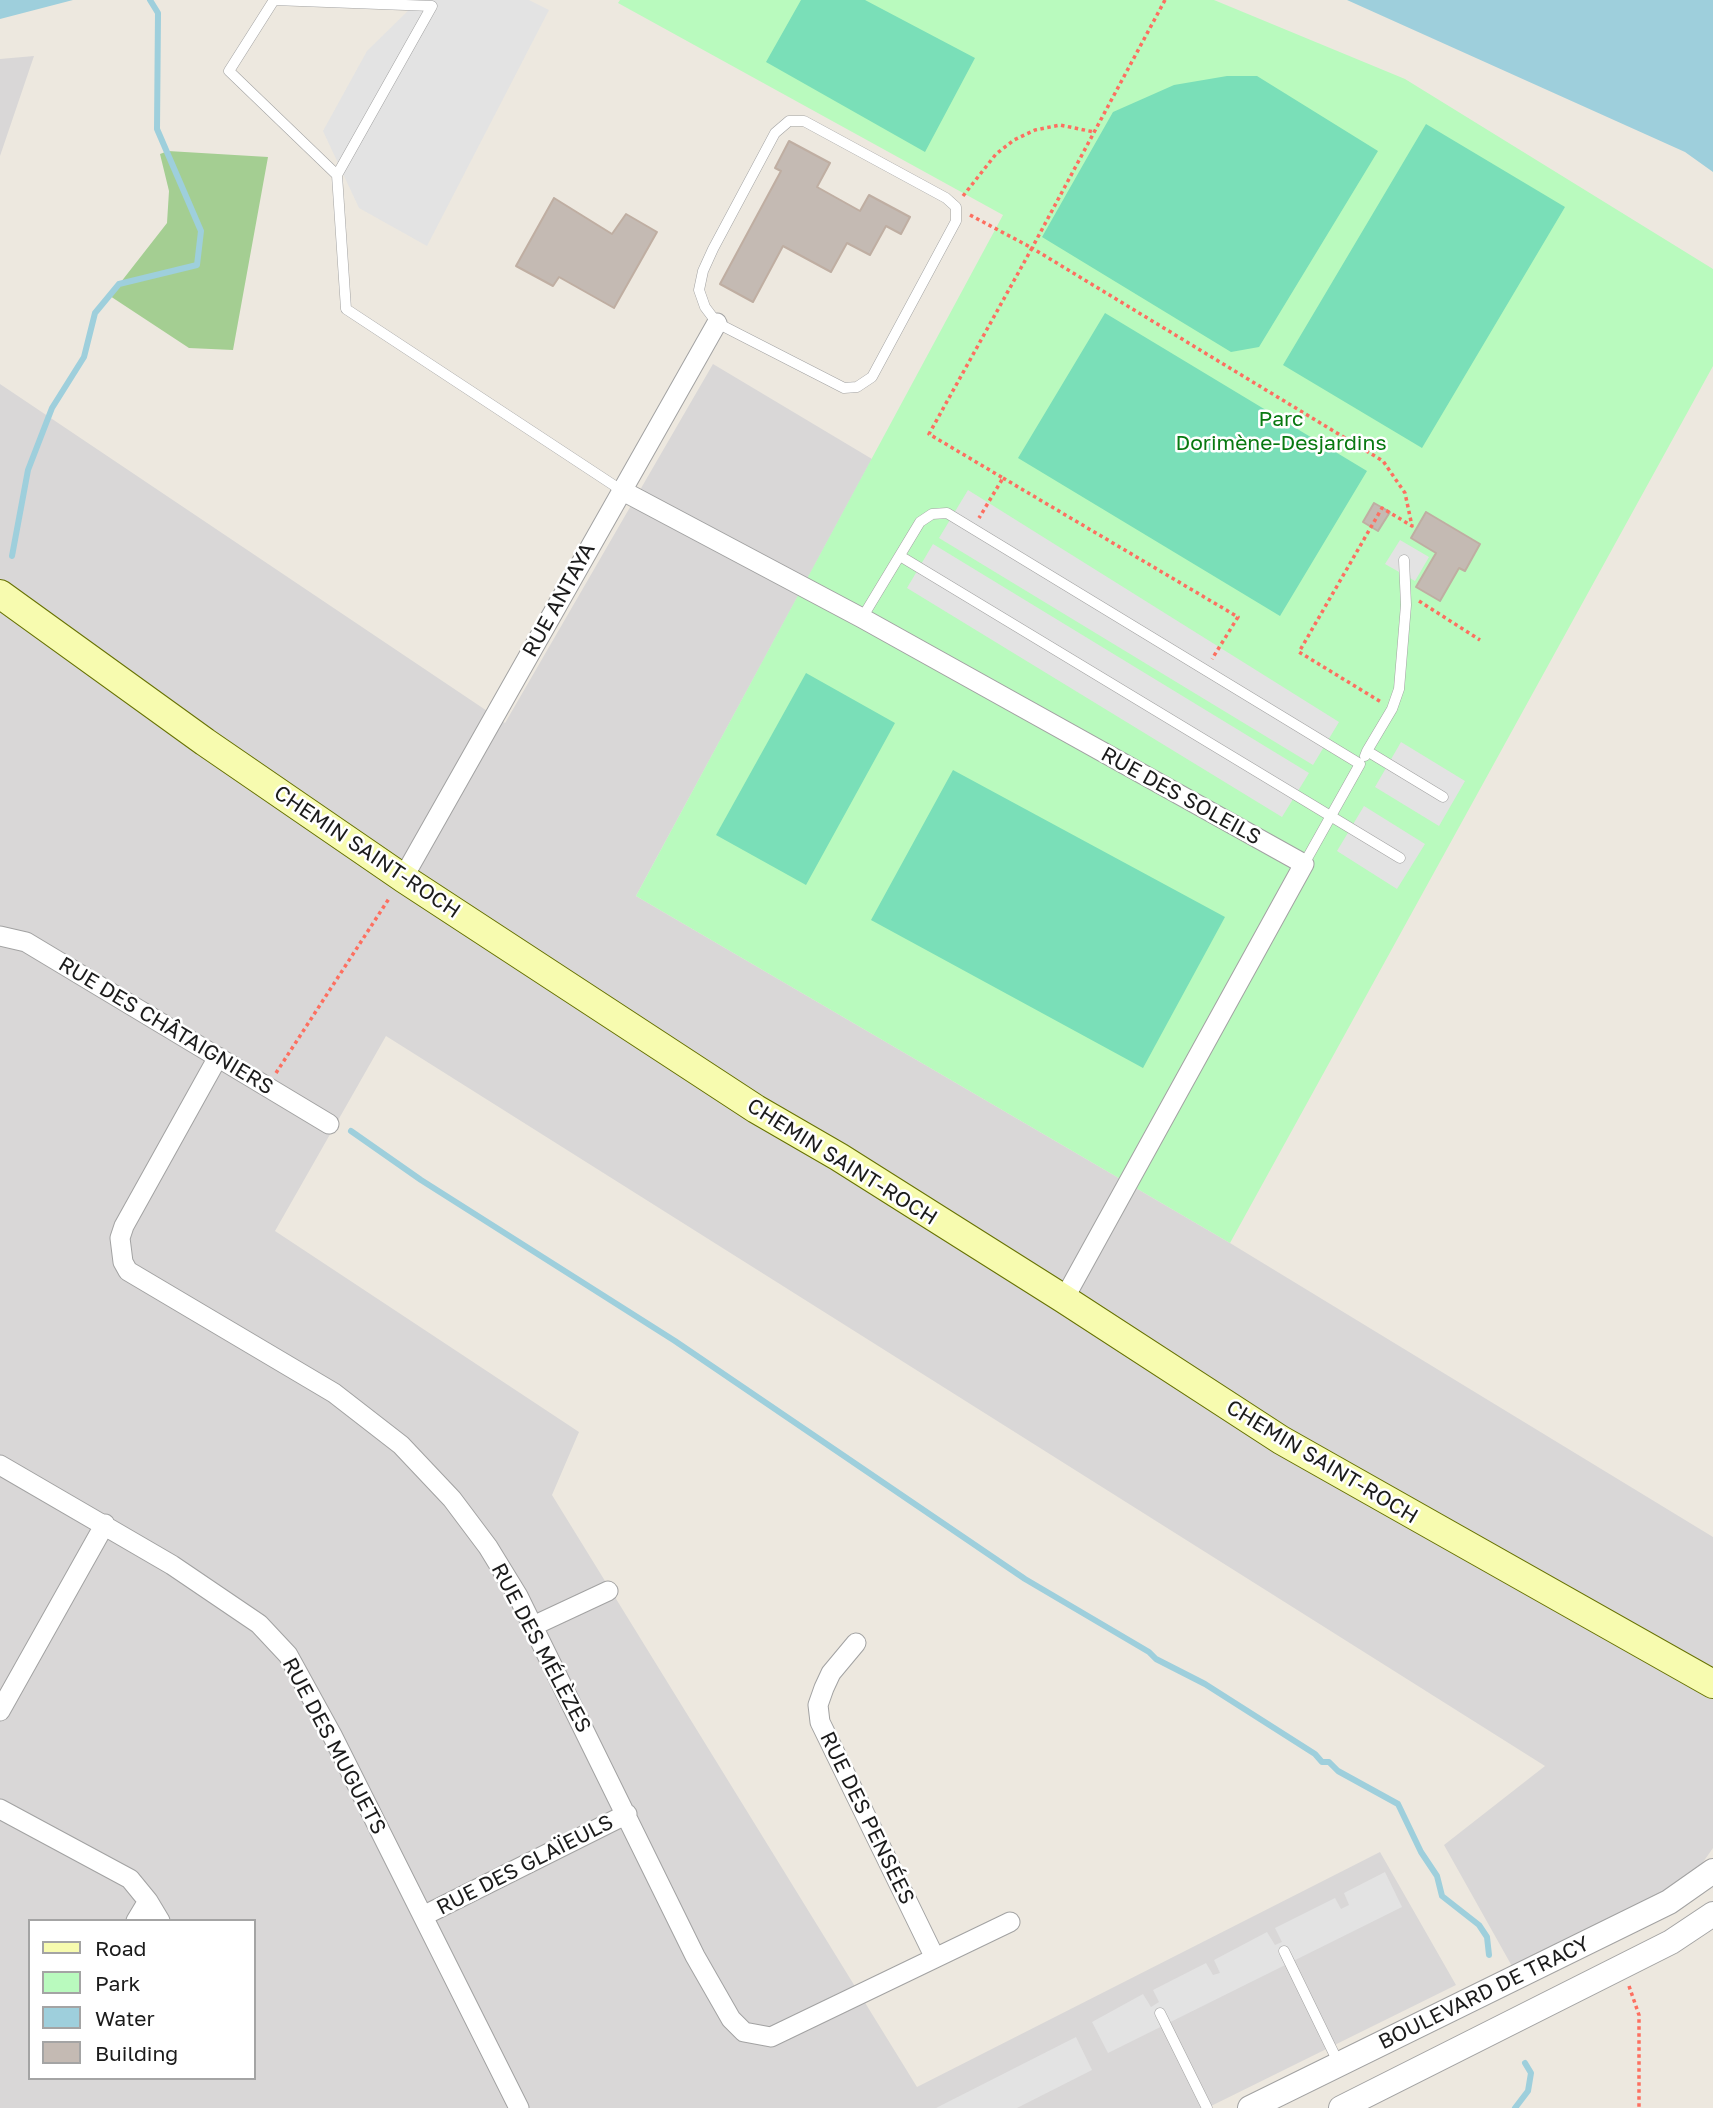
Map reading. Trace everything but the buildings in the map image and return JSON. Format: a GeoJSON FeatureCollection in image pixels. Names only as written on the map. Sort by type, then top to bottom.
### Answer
{"type":"FeatureCollection","features":[{"type":"Feature","properties":{"kind":"main road","name":"CHEMIN SAINT-ROCH"},"geometry":{"type":"LineString","coordinates":[[0,594],[403,878],[756,1109],[839,1157],[1281,1440],[1713,1684]]}},
{"type":"Feature","properties":{"kind":"street","name":"RUE ANTAYA"},"geometry":{"type":"LineString","coordinates":[[403,878],[717,323]]}},
{"type":"Feature","properties":{"kind":"street","name":"RUE DES SOLEILS"},"geometry":{"type":"LineString","coordinates":[[621,490],[862,618],[1304,864]]}},
{"type":"Feature","properties":{"kind":"street"},"geometry":{"type":"LineString","coordinates":[[1064,1299],[1304,864]]}},
{"type":"Feature","properties":{"kind":"street","name":"RUE DES CHÂTAIGNIERS"},"geometry":{"type":"LineString","coordinates":[[0,936],[26,942],[329,1124]]}},
{"type":"Feature","properties":{"kind":"street","name":"RUE DES MÉLÈZES"},"geometry":{"type":"LineString","coordinates":[[218,1057],[124,1226],[120,1238],[123,1262],[128,1271],[324,1387],[401,1445],[471,1524],[510,1581],[695,1956],[731,2020],[744,2032],[771,2036],[1010,1922]]}},
{"type":"Feature","properties":{"kind":"street","name":"RUE DES MUGUETS"},"geometry":{"type":"LineString","coordinates":[[0,1465],[172,1564],[259,1624],[288,1655],[519,2108]]}},
{"type":"Feature","properties":{"kind":"street"},"geometry":{"type":"LineString","coordinates":[[0,1711],[105,1524]]}},
{"type":"Feature","properties":{"kind":"street"},"geometry":{"type":"LineString","coordinates":[[533,1626],[608,1591]]}},
{"type":"Feature","properties":{"kind":"street","name":"RUE DES PENSÉES"},"geometry":{"type":"LineString","coordinates":[[856,1643],[831,1673],[824,1688],[818,1705],[820,1722],[935,1958]]}},
{"type":"Feature","properties":{"kind":"street"},"geometry":{"type":"LineString","coordinates":[[0,1810],[131,1879],[159,1919]]}},
{"type":"Feature","properties":{"kind":"street","name":"RUE DES GLAÏEULS"},"geometry":{"type":"LineString","coordinates":[[423,1916],[627,1814]]}},
{"type":"Feature","properties":{"kind":"street","name":"BOULEVARD DE TRACY"},"geometry":{"type":"LineString","coordinates":[[1251,2108],[1669,1902],[1713,1871]]}},
{"type":"Feature","properties":{"kind":"street"},"geometry":{"type":"LineString","coordinates":[[137,1919],[148,1901]]}},
{"type":"Feature","properties":{"kind":"street","name":"BOULEVARD DE TRACY"},"geometry":{"type":"LineString","coordinates":[[1341,2108],[1671,1942],[1713,1914]]}},
{"type":"Feature","properties":{"kind":"street"},"geometry":{"type":"LineString","coordinates":[[1493,1989],[1513,2022]]}},
{"type":"Feature","properties":{"kind":"lane"},"geometry":{"type":"LineString","coordinates":[[338,175],[229,71],[274,0],[432,6],[338,175],[346,309],[621,490]]}},
{"type":"Feature","properties":{"kind":"lane"},"geometry":{"type":"LineString","coordinates":[[789,121],[804,121],[946,198],[956,207],[956,221],[872,377],[857,387],[844,388],[717,323],[705,307],[699,290],[703,271],[775,133],[789,121]]}},
{"type":"Feature","properties":{"kind":"lane"},"geometry":{"type":"LineString","coordinates":[[862,618],[920,522],[932,514],[947,513],[1360,764]]}},
{"type":"Feature","properties":{"kind":"lane"},"geometry":{"type":"LineString","coordinates":[[900,556],[1400,858]]}},
{"type":"Feature","properties":{"kind":"lane"},"geometry":{"type":"LineString","coordinates":[[1304,864],[1392,709],[1399,689],[1406,593],[1404,560]]}},
{"type":"Feature","properties":{"kind":"lane"},"geometry":{"type":"LineString","coordinates":[[1367,751],[1443,797]]}},
{"type":"Feature","properties":{"kind":"lane"},"geometry":{"type":"LineString","coordinates":[[1284,1951],[1339,2064]]}},
{"type":"Feature","properties":{"kind":"lane"},"geometry":{"type":"LineString","coordinates":[[1160,2013],[1207,2108]]}},
{"type":"Feature","properties":{"kind":"path"},"geometry":{"type":"LineString","coordinates":[[1165,0],[929,434],[1238,617],[1205,670]]}},
{"type":"Feature","properties":{"kind":"path"},"geometry":{"type":"LineString","coordinates":[[1094,132],[1060,125],[1014,140],[996,155],[956,207],[1032,248],[1383,461],[1405,493],[1412,526],[1382,508],[1299,652],[1392,709]]}},
{"type":"Feature","properties":{"kind":"path"},"geometry":{"type":"LineString","coordinates":[[973,529],[1003,478]]}},
{"type":"Feature","properties":{"kind":"path"},"geometry":{"type":"LineString","coordinates":[[1406,593],[1480,640]]}},
{"type":"Feature","properties":{"kind":"path"},"geometry":{"type":"LineString","coordinates":[[267,1087],[403,878]]}},
{"type":"Feature","properties":{"kind":"path"},"geometry":{"type":"LineString","coordinates":[[1623,1967],[1639,2015],[1639,2108]]}},
{"type":"Feature","properties":{"kind":"shaded area"},"geometry":{"type":"Polygon","coordinates":[[[419,0],[529,0],[549,10],[427,246],[359,208],[323,131],[367,51],[419,0]]]}},
{"type":"Feature","properties":{"kind":"shaded area"},"geometry":{"type":"Polygon","coordinates":[[[34,56],[0,156],[0,59],[34,56]]]}},
{"type":"Feature","properties":{"kind":"shaded area"},"geometry":{"type":"Polygon","coordinates":[[[713,364],[872,459],[636,896],[1230,1243],[1713,1537],[1713,1848],[1701,1865],[1662,1899],[1513,1968],[1444,1845],[1545,1766],[386,1036],[275,1231],[579,1432],[552,1495],[917,2087],[1380,1852],[1456,1985],[1207,2108],[0,2108],[0,384],[505,723],[713,364]]]}},
{"type":"Feature","properties":{"kind":"shaded area"},"geometry":{"type":"Polygon","coordinates":[[[968,490],[1339,722],[1313,765],[939,538],[968,490]]]}},
{"type":"Feature","properties":{"kind":"shaded area"},"geometry":{"type":"Polygon","coordinates":[[[1400,540],[1429,557],[1415,581],[1385,564],[1400,540]]]}},
{"type":"Feature","properties":{"kind":"shaded area"},"geometry":{"type":"Polygon","coordinates":[[[933,544],[1309,773],[1282,817],[907,588],[933,544]]]}},
{"type":"Feature","properties":{"kind":"shaded area"},"geometry":{"type":"Polygon","coordinates":[[[1401,742],[1465,781],[1439,826],[1375,787],[1401,742]]]}},
{"type":"Feature","properties":{"kind":"shaded area"},"geometry":{"type":"Polygon","coordinates":[[[1364,806],[1425,844],[1397,889],[1337,851],[1364,806]]]}},
{"type":"Feature","properties":{"kind":"shaded area"},"geometry":{"type":"Polygon","coordinates":[[[1385,1872],[1402,1907],[1108,2053],[1092,2022],[1143,1994],[1151,2007],[1159,2002],[1153,1990],[1206,1963],[1213,1975],[1220,1973],[1214,1960],[1267,1932],[1275,1945],[1282,1942],[1275,1928],[1335,1898],[1341,1909],[1349,1905],[1344,1893],[1385,1872]]]}},
{"type":"Feature","properties":{"kind":"shaded area"},"geometry":{"type":"Polygon","coordinates":[[[1076,2037],[1092,2070],[1017,2108],[936,2108],[1076,2037]]]}},
{"type":"Feature","properties":{"kind":"green space","name":"Parc Dorimène-Desjardins"},"geometry":{"type":"Polygon","coordinates":[[[620,0],[1214,0],[1405,79],[1713,269],[1713,366],[1230,1243],[636,896],[1003,215],[618,3],[620,0]]]}},
{"type":"Feature","properties":{"kind":"green space"},"geometry":{"type":"Polygon","coordinates":[[[801,0],[865,0],[975,58],[925,152],[766,62],[801,0]]]}},
{"type":"Feature","properties":{"kind":"green space"},"geometry":{"type":"Polygon","coordinates":[[[1227,76],[1257,76],[1378,151],[1259,347],[1231,352],[1042,237],[1113,112],[1174,85],[1227,76]]]}},
{"type":"Feature","properties":{"kind":"green space"},"geometry":{"type":"Polygon","coordinates":[[[1426,124],[1565,207],[1422,448],[1283,365],[1426,124]]]}},
{"type":"Feature","properties":{"kind":"green space"},"geometry":{"type":"Polygon","coordinates":[[[168,151],[268,157],[233,350],[189,348],[110,296],[167,223],[169,191],[160,154],[168,151]]]}},
{"type":"Feature","properties":{"kind":"green space"},"geometry":{"type":"Polygon","coordinates":[[[1105,313],[1367,471],[1280,616],[1018,458],[1105,313]]]}},
{"type":"Feature","properties":{"kind":"green space"},"geometry":{"type":"Polygon","coordinates":[[[806,673],[895,723],[806,885],[716,835],[806,673]]]}},
{"type":"Feature","properties":{"kind":"green space"},"geometry":{"type":"Polygon","coordinates":[[[953,770],[1225,917],[1143,1068],[871,920],[953,770]]]}},
{"type":"Feature","properties":{"kind":"water"},"geometry":{"type":"Polygon","coordinates":[[[0,0],[73,0],[0,19],[0,0]]]}},
{"type":"Feature","properties":{"kind":"water"},"geometry":{"type":"Polygon","coordinates":[[[1347,0],[1713,0],[1713,172],[1685,152],[1347,0]]]}},
{"type":"Feature","properties":{"kind":"waterway"},"geometry":{"type":"LineString","coordinates":[[12,556],[28,470],[52,408],[84,357],[95,313],[119,284],[197,265],[201,231],[157,129],[158,13],[150,0]]}},
{"type":"Feature","properties":{"kind":"waterway"},"geometry":{"type":"LineString","coordinates":[[351,1131],[421,1180],[675,1341],[1025,1579],[1149,1652],[1156,1659],[1205,1684],[1315,1754],[1322,1762],[1329,1762],[1338,1771],[1398,1804],[1421,1852],[1437,1876],[1442,1896],[1479,1925],[1487,1937],[1489,1955]]}},
{"type":"Feature","properties":{"kind":"waterway"},"geometry":{"type":"LineString","coordinates":[[1515,2108],[1528,2091],[1531,2073],[1525,2063]]}}]}
